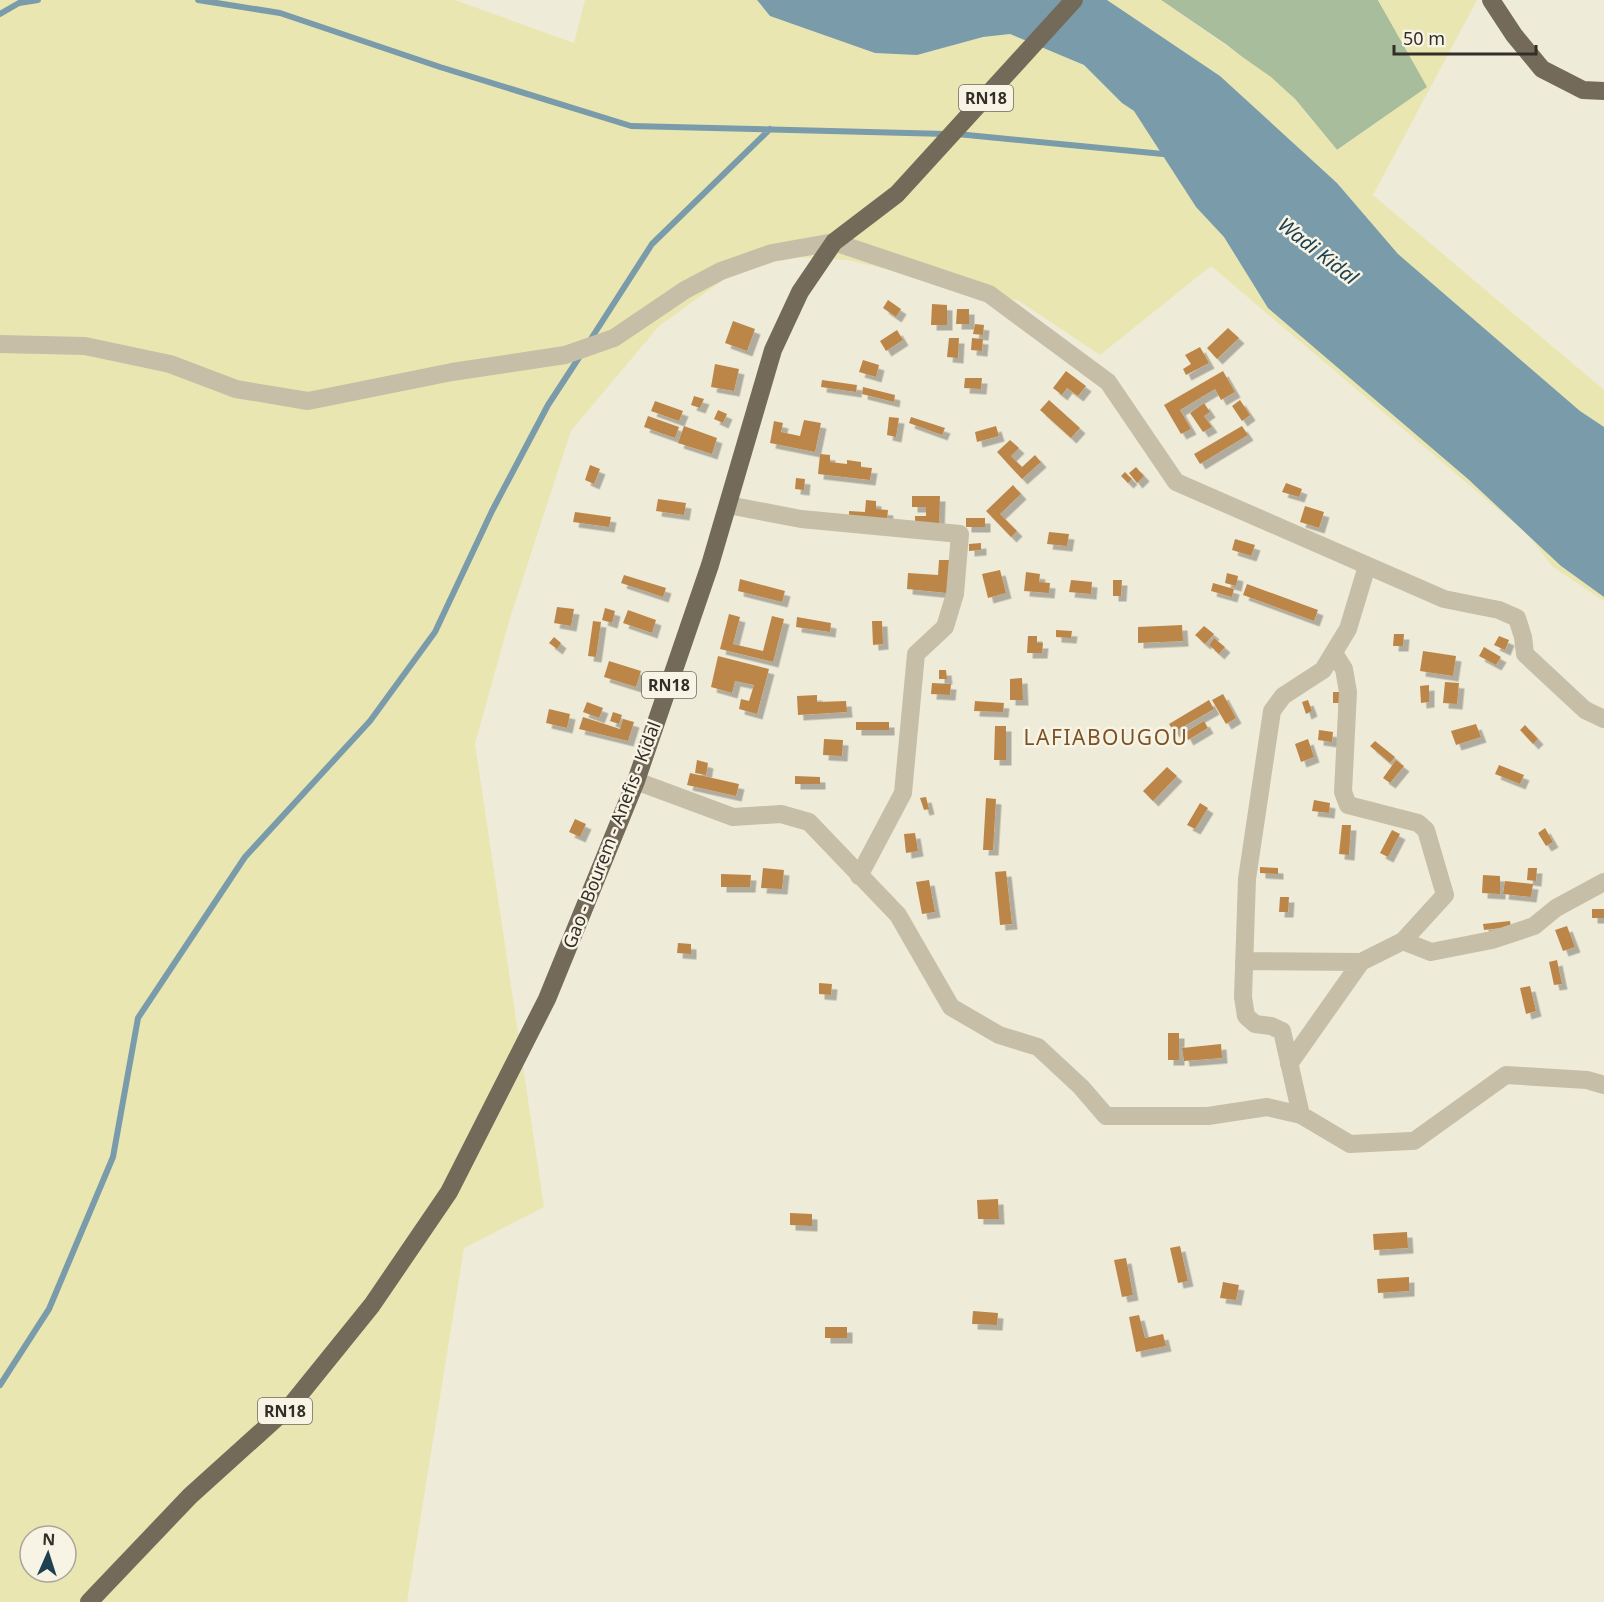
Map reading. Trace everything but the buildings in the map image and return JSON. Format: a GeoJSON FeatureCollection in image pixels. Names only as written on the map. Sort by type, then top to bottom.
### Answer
{"type":"FeatureCollection","features":[{"type":"Feature","properties":{"kind":"main road","name":"Gao - Bourem - Anefis - Kidal"},"geometry":{"type":"LineString","coordinates":[[89,1602],[190,1496],[292,1404],[372,1305],[449,1192],[547,999],[636,781],[710,565],[773,350],[800,292],[834,242],[897,194],[1074,0]]}},
{"type":"Feature","properties":{"kind":"main road"},"geometry":{"type":"LineString","coordinates":[[1491,0],[1514,35],[1542,69],[1583,90],[1604,92]]}},
{"type":"Feature","properties":{"kind":"street"},"geometry":{"type":"LineString","coordinates":[[0,344],[86,346],[170,364],[236,389],[308,401],[452,372],[565,355],[614,338],[685,290],[721,271],[772,253],[834,242],[989,294],[1108,382],[1176,482],[1444,599],[1499,610],[1517,618],[1525,654],[1585,710],[1604,718]]}},
{"type":"Feature","properties":{"kind":"street"},"geometry":{"type":"LineString","coordinates":[[728,505],[801,519],[960,534],[955,594],[945,627],[916,654],[903,793],[859,876]]}},
{"type":"Feature","properties":{"kind":"street"},"geometry":{"type":"LineString","coordinates":[[1301,1115],[1282,1031],[1271,1026],[1255,1024],[1246,1016],[1243,997],[1247,879],[1272,711],[1283,696],[1323,670],[1348,629],[1367,566]]}},
{"type":"Feature","properties":{"kind":"street"},"geometry":{"type":"LineString","coordinates":[[1244,961],[1360,962],[1403,941],[1445,895],[1426,830],[1418,823],[1348,805],[1343,792],[1348,692],[1344,669],[1334,653]]}},
{"type":"Feature","properties":{"kind":"street"},"geometry":{"type":"LineString","coordinates":[[636,781],[733,817],[781,813],[809,822],[898,915],[951,1007],[999,1035],[1038,1047],[1081,1087],[1106,1116],[1208,1116],[1267,1107],[1301,1115],[1350,1144],[1414,1141],[1506,1075],[1587,1080],[1604,1085]]}},
{"type":"Feature","properties":{"kind":"street"},"geometry":{"type":"LineString","coordinates":[[1403,941],[1431,952],[1492,940],[1534,926],[1556,908],[1604,882]]}},
{"type":"Feature","properties":{"kind":"street"},"geometry":{"type":"LineString","coordinates":[[1289,1064],[1360,962]]}},
{"type":"Feature","properties":{"kind":"green space"},"geometry":{"type":"Polygon","coordinates":[[[1161,0],[1378,0],[1428,87],[1337,150],[1295,99],[1227,45],[1161,0]]]}},
{"type":"Feature","properties":{"kind":"sand"},"geometry":{"type":"Polygon","coordinates":[[[0,0],[455,0],[574,43],[585,0],[757,0],[770,16],[917,55],[983,37],[1010,34],[1084,65],[1122,103],[1134,111],[1196,207],[1468,479],[1525,532],[1211,266],[1100,355],[1019,301],[848,260],[758,255],[659,326],[571,431],[510,618],[475,744],[544,1207],[464,1248],[407,1602],[0,1602],[0,0]]]}},
{"type":"Feature","properties":{"kind":"sand"},"geometry":{"type":"Polygon","coordinates":[[[1107,0],[1161,0],[1271,77],[1295,99],[1337,150],[1427,87],[1378,0],[1477,0],[1373,195],[1604,390],[1604,427],[1580,411],[1398,254],[1337,183],[1220,76],[1107,0]]]}},
{"type":"Feature","properties":{"kind":"sand"},"geometry":{"type":"Polygon","coordinates":[[[1528,535],[1561,566],[1604,597],[1604,601],[1553,567],[1528,535]]]}},
{"type":"Feature","properties":{"kind":"water","name":"Wadi Kidal"},"geometry":{"type":"Polygon","coordinates":[[[757,0],[1107,0],[1220,76],[1337,183],[1398,254],[1580,411],[1604,427],[1604,597],[1561,566],[1468,479],[1268,308],[1224,237],[1196,207],[1134,111],[1122,103],[1084,65],[1010,34],[983,37],[917,55],[875,53],[770,16],[757,0]]]}},
{"type":"Feature","properties":{"kind":"waterway"},"geometry":{"type":"LineString","coordinates":[[0,14],[19,3],[38,0]]}},
{"type":"Feature","properties":{"kind":"waterway"},"geometry":{"type":"LineString","coordinates":[[198,0],[280,13],[440,67],[631,126],[947,134]]}},
{"type":"Feature","properties":{"kind":"waterway"},"geometry":{"type":"LineString","coordinates":[[589,342],[652,244],[770,129]]}},
{"type":"Feature","properties":{"kind":"waterway"},"geometry":{"type":"LineString","coordinates":[[957,134],[1163,154]]}},
{"type":"Feature","properties":{"kind":"waterway"},"geometry":{"type":"LineString","coordinates":[[0,1385],[49,1309],[113,1157],[138,1018],[245,857],[370,721],[435,632],[492,511],[548,405],[582,353]]}},
{"type":"Feature","properties":{"kind":"district","name":"LAFIABOUGOU"},"geometry":{"type":"Point","coordinates":[1106,738]}}]}
